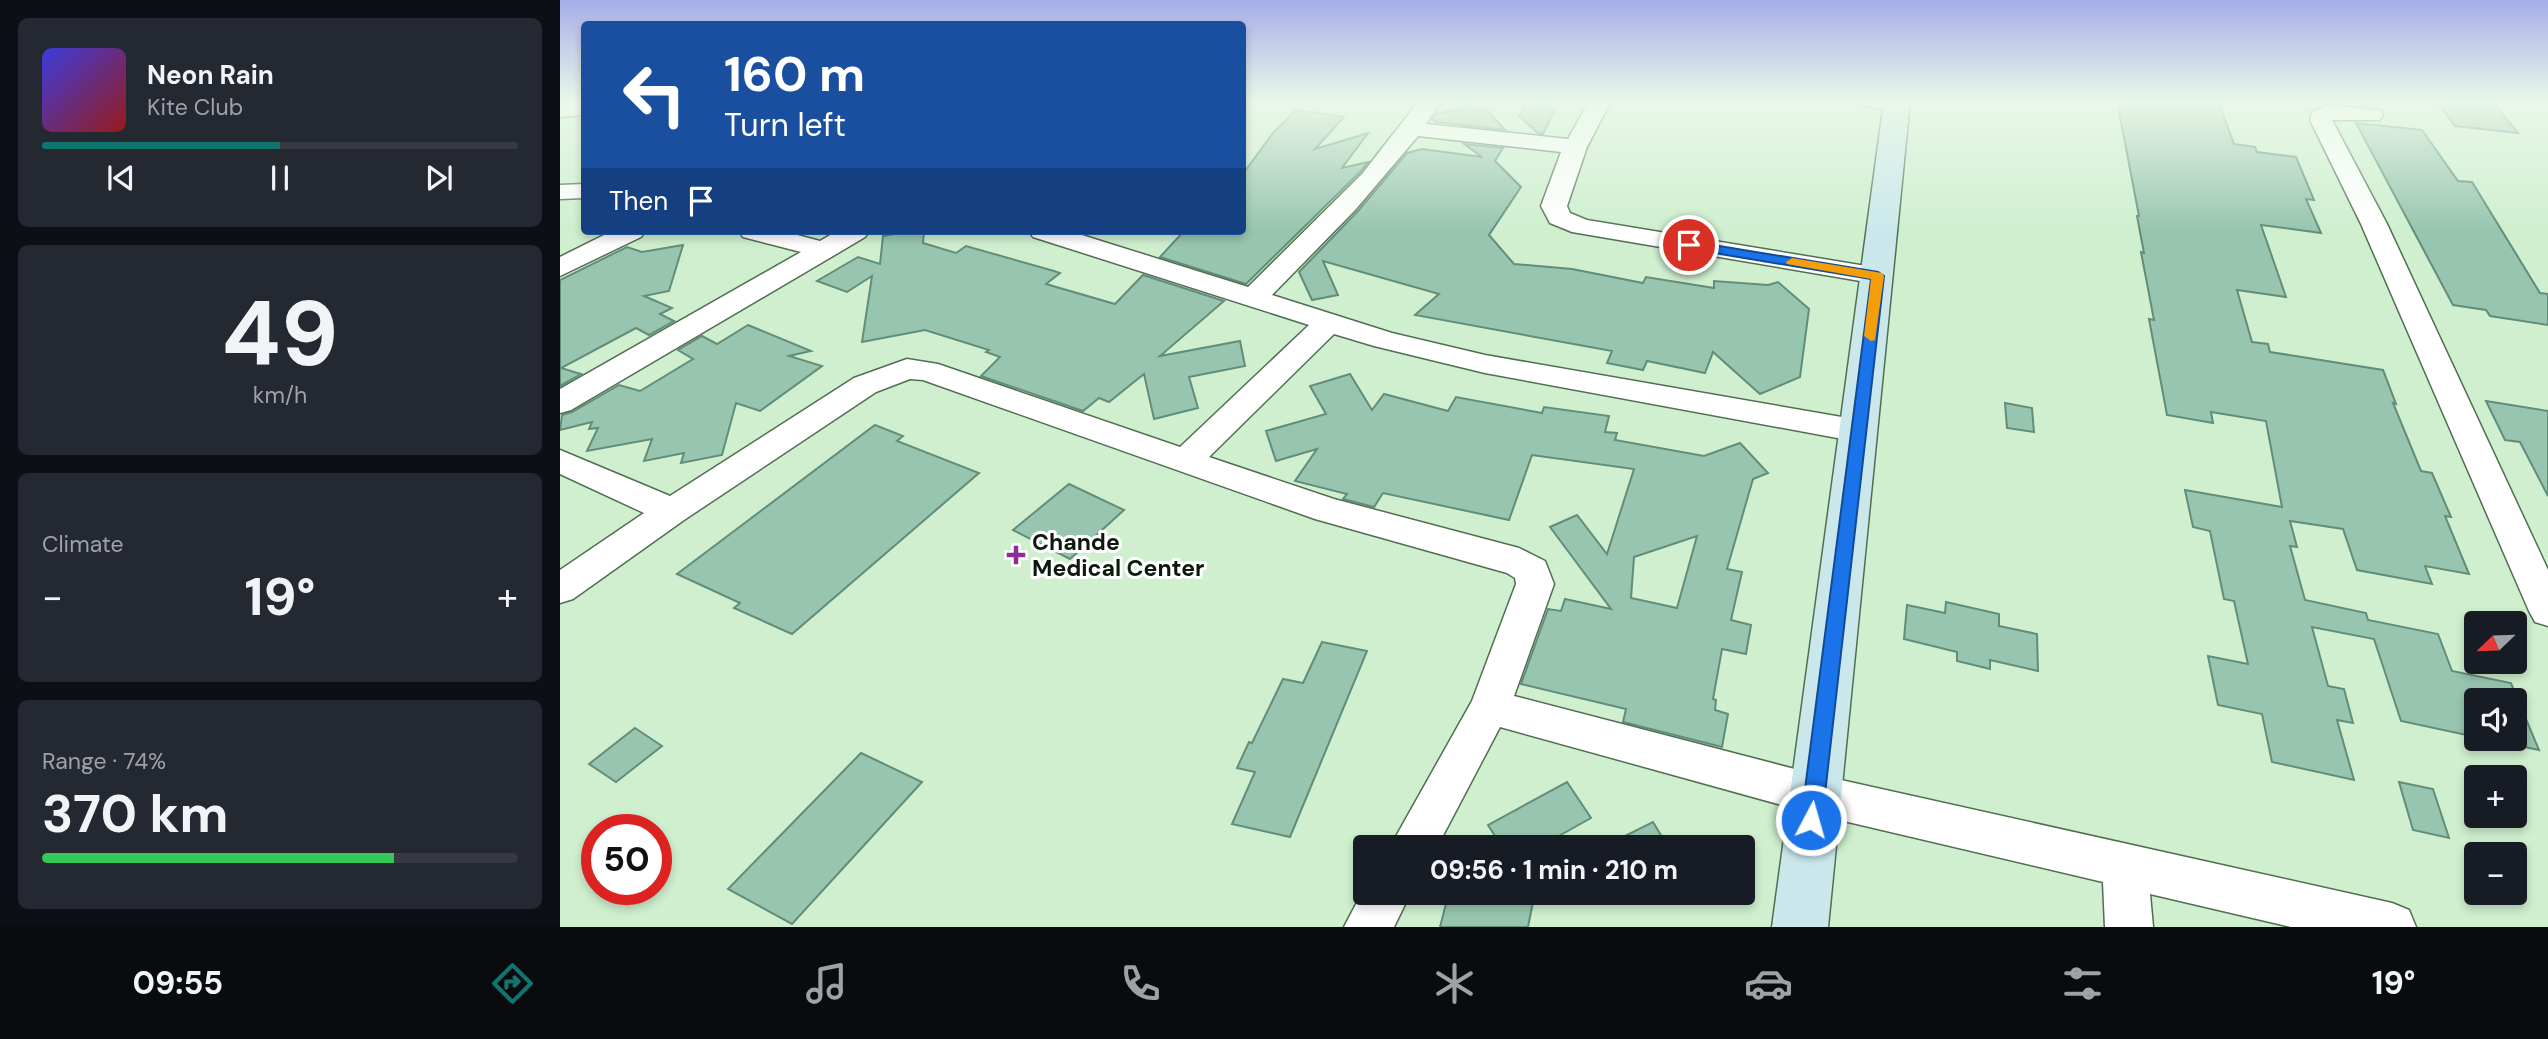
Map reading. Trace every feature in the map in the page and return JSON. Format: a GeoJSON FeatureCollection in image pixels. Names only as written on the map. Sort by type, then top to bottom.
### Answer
{"type":"FeatureCollection","features":[{"type":"Feature","properties":{"kind":"main road"},"geometry":{"type":"LineString","coordinates":[[1800,927],[1878,276],[1886,144]]}},
{"type":"Feature","properties":{"kind":"street"},"geometry":{"type":"LineString","coordinates":[[1253,298],[1342,209],[1399,144]]}},
{"type":"Feature","properties":{"kind":"street"},"geometry":{"type":"LineString","coordinates":[[1550,144],[1575,147]]}},
{"type":"Feature","properties":{"kind":"street"},"geometry":{"type":"LineString","coordinates":[[1576,144],[1554,206],[1559,218],[1568,223],[1878,276]]}},
{"type":"Feature","properties":{"kind":"street"},"geometry":{"type":"LineString","coordinates":[[2333,144],[2374,223],[2548,611]]}},
{"type":"Feature","properties":{"kind":"street"},"geometry":{"type":"LineString","coordinates":[[560,192],[581,191]]}},
{"type":"Feature","properties":{"kind":"street"},"geometry":{"type":"LineString","coordinates":[[560,268],[624,235]]}},
{"type":"Feature","properties":{"kind":"street"},"geometry":{"type":"LineString","coordinates":[[767,235],[824,250]]}},
{"type":"Feature","properties":{"kind":"street"},"geometry":{"type":"LineString","coordinates":[[560,403],[849,235]]}},
{"type":"Feature","properties":{"kind":"street"},"geometry":{"type":"LineString","coordinates":[[1055,235],[1327,324],[1485,365],[1859,431]]}},
{"type":"Feature","properties":{"kind":"street"},"geometry":{"type":"LineString","coordinates":[[1187,459],[1327,324]]}},
{"type":"Feature","properties":{"kind":"street"},"geometry":{"type":"LineString","coordinates":[[560,589],[672,511],[865,385],[906,369],[927,371],[1187,459],[1327,510],[1519,562],[1532,571],[1535,584],[1490,707],[1420,835]]}},
{"type":"Feature","properties":{"kind":"street"},"geometry":{"type":"LineString","coordinates":[[560,461],[672,511]]}},
{"type":"Feature","properties":{"kind":"street"},"geometry":{"type":"LineString","coordinates":[[1490,707],[1814,794],[2392,927]]}},
{"type":"Feature","properties":{"kind":"street"},"geometry":{"type":"LineString","coordinates":[[2125,865],[2129,927]]}},
{"type":"Feature","properties":{"kind":"street"},"geometry":{"type":"LineString","coordinates":[[1368,927],[1381,905]]}},
{"type":"Feature","properties":{"kind":"building"},"geometry":{"type":"Polygon","coordinates":[[[1265,144],[1319,144],[1315,149],[1331,144],[1360,144],[1342,168],[1368,162],[1246,284],[1160,257],[1180,235],[1246,235],[1246,170],[1265,144]]]}},
{"type":"Feature","properties":{"kind":"building"},"geometry":{"type":"Polygon","coordinates":[[[1464,144],[1503,148],[1495,161],[1521,187],[1489,235],[1514,264],[1572,269],[1643,283],[1646,277],[1714,288],[1714,281],[1768,285],[1778,282],[1809,309],[1800,377],[1760,394],[1713,352],[1705,373],[1647,361],[1643,370],[1607,363],[1612,351],[1415,315],[1439,294],[1323,261],[1338,295],[1312,300],[1299,272],[1358,211],[1407,153],[1422,149],[1482,157],[1464,144]]]}},
{"type":"Feature","properties":{"kind":"building"},"geometry":{"type":"Polygon","coordinates":[[[2125,144],[2236,144],[2255,147],[2257,152],[2296,157],[2314,200],[2306,199],[2321,233],[2261,225],[2286,297],[2237,290],[2252,342],[2268,344],[2270,352],[2383,370],[2396,404],[2393,403],[2421,471],[2432,473],[2451,517],[2445,516],[2469,574],[2425,566],[2432,584],[2357,570],[2343,529],[2290,521],[2297,547],[2290,546],[2305,600],[2366,613],[2368,620],[2438,634],[2452,671],[2511,683],[2513,688],[2464,688],[2464,734],[2401,721],[2374,639],[2312,627],[2328,686],[2344,689],[2353,723],[2337,720],[2354,780],[2272,762],[2262,714],[2218,705],[2208,656],[2248,664],[2234,601],[2224,599],[2210,531],[2193,527],[2185,490],[2282,507],[2266,421],[2211,412],[2213,423],[2167,415],[2149,319],[2154,320],[2125,144]]]}},
{"type":"Feature","properties":{"kind":"building"},"geometry":{"type":"Polygon","coordinates":[[[2367,144],[2432,144],[2458,181],[2472,182],[2540,293],[2548,294],[2548,325],[2490,316],[2486,310],[2453,305],[2367,144]]]}},
{"type":"Feature","properties":{"kind":"building"},"geometry":{"type":"Polygon","coordinates":[[[924,235],[923,243],[956,253],[966,246],[1060,273],[1046,284],[1115,304],[1143,275],[1224,301],[1160,356],[1240,341],[1245,366],[1189,377],[1198,408],[1154,419],[1144,374],[1109,402],[1099,398],[1083,411],[981,376],[1000,357],[986,352],[989,350],[925,330],[862,342],[872,276],[847,292],[817,281],[858,257],[880,264],[883,236],[924,235]]]}},
{"type":"Feature","properties":{"kind":"building"},"geometry":{"type":"Polygon","coordinates":[[[683,245],[669,291],[644,296],[672,308],[660,314],[674,321],[649,335],[636,328],[561,368],[581,374],[560,386],[560,280],[627,247],[642,252],[683,245]]]}},
{"type":"Feature","properties":{"kind":"building"},"geometry":{"type":"Polygon","coordinates":[[[748,325],[811,351],[789,356],[822,366],[760,411],[736,403],[722,455],[681,463],[684,453],[644,461],[652,439],[587,451],[598,428],[589,429],[592,422],[560,430],[562,415],[619,385],[640,391],[693,359],[678,350],[702,336],[717,344],[748,325]]]}},
{"type":"Feature","properties":{"kind":"building"},"geometry":{"type":"Polygon","coordinates":[[[1350,374],[1372,410],[1384,394],[1448,411],[1456,397],[1542,413],[1544,407],[1609,416],[1605,432],[1617,433],[1615,440],[1704,456],[1740,443],[1768,473],[1753,479],[1727,569],[1742,572],[1731,620],[1751,625],[1746,654],[1722,649],[1713,699],[1716,700],[1715,710],[1728,714],[1722,747],[1623,722],[1626,709],[1521,684],[1548,609],[1561,611],[1565,599],[1611,609],[1550,527],[1577,515],[1607,554],[1634,469],[1532,455],[1509,520],[1383,493],[1374,507],[1343,499],[1347,494],[1295,481],[1317,449],[1276,461],[1266,431],[1326,414],[1310,386],[1350,374]],[[1697,536],[1634,557],[1631,598],[1677,608],[1697,536]]]}},
{"type":"Feature","properties":{"kind":"building"},"geometry":{"type":"Polygon","coordinates":[[[2486,401],[2548,411],[2548,496],[2520,442],[2505,440],[2486,401]]]}},
{"type":"Feature","properties":{"kind":"building"},"geometry":{"type":"Polygon","coordinates":[[[2005,403],[2032,408],[2034,432],[2007,428],[2005,403]]]}},
{"type":"Feature","properties":{"kind":"building"},"geometry":{"type":"Polygon","coordinates":[[[875,425],[903,436],[897,441],[979,473],[792,634],[734,608],[740,603],[677,574],[875,425]]]}},
{"type":"Feature","properties":{"kind":"building"},"geometry":{"type":"Polygon","coordinates":[[[1069,484],[1124,510],[1070,559],[1013,530],[1069,484]]]}},
{"type":"Feature","properties":{"kind":"building"},"geometry":{"type":"Polygon","coordinates":[[[1946,602],[1999,614],[1999,626],[2037,634],[2038,671],[1990,660],[1990,669],[1957,661],[1957,652],[1904,639],[1907,605],[1945,613],[1946,602]]]}},
{"type":"Feature","properties":{"kind":"building"},"geometry":{"type":"Polygon","coordinates":[[[1322,642],[1367,651],[1290,837],[1232,824],[1255,772],[1237,768],[1249,742],[1252,743],[1283,679],[1303,683],[1322,642]]]}},
{"type":"Feature","properties":{"kind":"building"},"geometry":{"type":"Polygon","coordinates":[[[2527,721],[2539,750],[2527,747],[2527,721]]]}},
{"type":"Feature","properties":{"kind":"building"},"geometry":{"type":"Polygon","coordinates":[[[635,728],[662,746],[616,782],[589,764],[635,728]]]}},
{"type":"Feature","properties":{"kind":"building"},"geometry":{"type":"Polygon","coordinates":[[[861,753],[922,782],[792,924],[728,889],[861,753]]]}},
{"type":"Feature","properties":{"kind":"building"},"geometry":{"type":"Polygon","coordinates":[[[1567,782],[1591,818],[1561,835],[1494,835],[1488,825],[1567,782]]]}},
{"type":"Feature","properties":{"kind":"building"},"geometry":{"type":"Polygon","coordinates":[[[2399,782],[2433,789],[2449,838],[2413,830],[2399,782]]]}},
{"type":"Feature","properties":{"kind":"building"},"geometry":{"type":"Polygon","coordinates":[[[1653,822],[1661,835],[1627,835],[1653,822]]]}},
{"type":"Feature","properties":{"kind":"building"},"geometry":{"type":"Polygon","coordinates":[[[1446,905],[1532,905],[1528,927],[1440,927],[1446,905]]]}},
{"type":"Feature","properties":{"kind":"slow traffic"},"geometry":{"type":"LineString","coordinates":[[1792,262],[1878,276],[1871,336]]}},
{"type":"Feature","properties":{"kind":"place","name":"Chande Medical Center"},"geometry":{"type":"Point","coordinates":[1016,555]}},
{"type":"Feature","properties":{"kind":"route"},"geometry":{"type":"LineString","coordinates":[[1689,245],[1878,276],[1811,820]]}}]}
